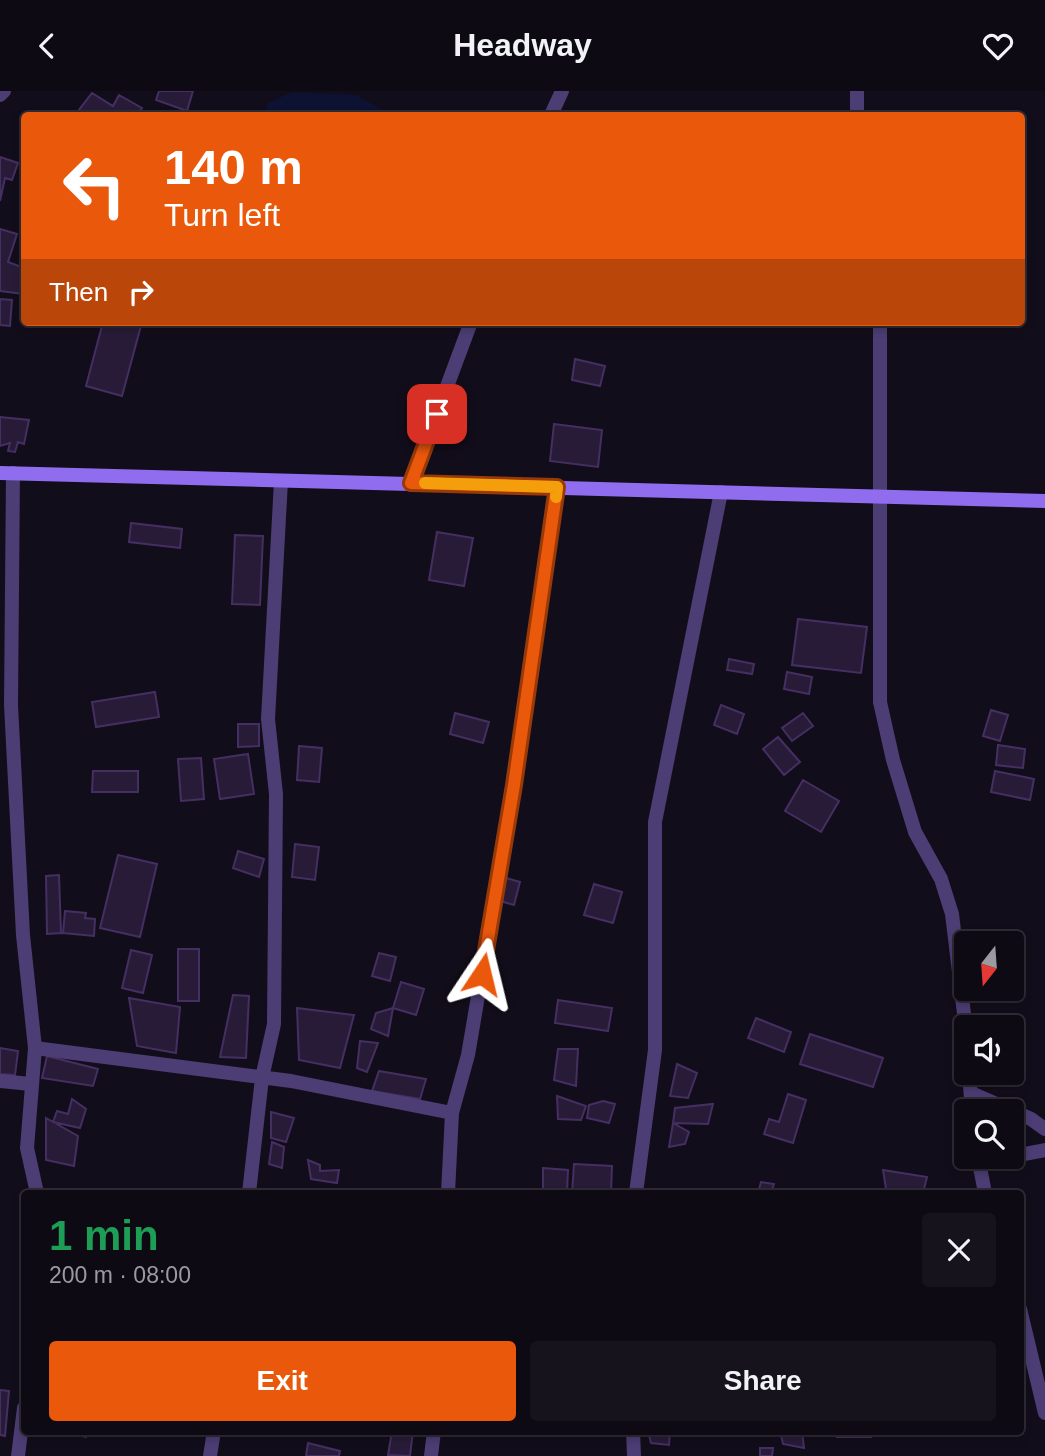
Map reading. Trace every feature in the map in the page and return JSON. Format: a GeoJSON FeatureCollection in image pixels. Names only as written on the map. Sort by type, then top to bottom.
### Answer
{"type":"FeatureCollection","features":[{"type":"Feature","properties":{"kind":"street"},"geometry":{"type":"LineString","coordinates":[[0,95],[4,91]]}},
{"type":"Feature","properties":{"kind":"street"},"geometry":{"type":"LineString","coordinates":[[552,112],[562,91]]}},
{"type":"Feature","properties":{"kind":"street"},"geometry":{"type":"LineString","coordinates":[[857,91],[857,112]]}},
{"type":"Feature","properties":{"kind":"street"},"geometry":{"type":"LineString","coordinates":[[411,483],[470,326]]}},
{"type":"Feature","properties":{"kind":"street"},"geometry":{"type":"LineString","coordinates":[[880,326],[880,702],[892,760],[915,832],[941,879],[952,914],[964,1015]]}},
{"type":"Feature","properties":{"kind":"street"},"geometry":{"type":"LineString","coordinates":[[36,1190],[27,1148],[35,1048],[23,936],[11,705],[7,473],[1045,501]]}},
{"type":"Feature","properties":{"kind":"street"},"geometry":{"type":"LineString","coordinates":[[249,1190],[262,1078],[274,1024],[276,795],[268,719],[281,481]]}},
{"type":"Feature","properties":{"kind":"street"},"geometry":{"type":"LineString","coordinates":[[448,1190],[452,1113],[468,1055],[514,785],[557,487]]}},
{"type":"Feature","properties":{"kind":"street"},"geometry":{"type":"LineString","coordinates":[[636,1190],[655,1050],[655,822],[721,492]]}},
{"type":"Feature","properties":{"kind":"street"},"geometry":{"type":"LineString","coordinates":[[35,1048],[262,1078],[452,1113]]}},
{"type":"Feature","properties":{"kind":"street"},"geometry":{"type":"LineString","coordinates":[[0,1081],[32,1084]]}},
{"type":"Feature","properties":{"kind":"street"},"geometry":{"type":"LineString","coordinates":[[971,1085],[971,1099]]}},
{"type":"Feature","properties":{"kind":"street"},"geometry":{"type":"LineString","coordinates":[[971,1093],[1031,1119],[1045,1129]]}},
{"type":"Feature","properties":{"kind":"street"},"geometry":{"type":"LineString","coordinates":[[1024,1153],[1045,1150]]}},
{"type":"Feature","properties":{"kind":"street"},"geometry":{"type":"LineString","coordinates":[[980,1169],[984,1190]]}},
{"type":"Feature","properties":{"kind":"street"},"geometry":{"type":"LineString","coordinates":[[1024,1326],[1045,1413]]}},
{"type":"Feature","properties":{"kind":"street"},"geometry":{"type":"LineString","coordinates":[[18,1456],[21,1432]]}},
{"type":"Feature","properties":{"kind":"street"},"geometry":{"type":"LineString","coordinates":[[210,1456],[213,1435]]}},
{"type":"Feature","properties":{"kind":"street"},"geometry":{"type":"LineString","coordinates":[[431,1456],[434,1435]]}},
{"type":"Feature","properties":{"kind":"street"},"geometry":{"type":"LineString","coordinates":[[633,1435],[634,1456]]}},
{"type":"Feature","properties":{"kind":"water"},"geometry":{"type":"Polygon","coordinates":[[[292,92],[356,95],[383,110],[266,112],[268,103],[292,92]]]}},
{"type":"Feature","properties":{"kind":"building"},"geometry":{"type":"Polygon","coordinates":[[[159,91],[193,91],[187,111],[156,100],[159,91]]]}},
{"type":"Feature","properties":{"kind":"building"},"geometry":{"type":"Polygon","coordinates":[[[92,93],[113,106],[119,95],[142,108],[139,112],[77,112],[92,93]]]}},
{"type":"Feature","properties":{"kind":"building"},"geometry":{"type":"Polygon","coordinates":[[[0,157],[18,163],[12,180],[5,178],[0,201],[0,157]]]}},
{"type":"Feature","properties":{"kind":"building"},"geometry":{"type":"Polygon","coordinates":[[[0,229],[17,234],[8,262],[21,267],[21,294],[0,291],[0,229]]]}},
{"type":"Feature","properties":{"kind":"building"},"geometry":{"type":"Polygon","coordinates":[[[0,299],[12,300],[10,326],[0,325],[0,299]]]}},
{"type":"Feature","properties":{"kind":"building"},"geometry":{"type":"Polygon","coordinates":[[[102,326],[141,326],[122,396],[86,386],[102,326]]]}},
{"type":"Feature","properties":{"kind":"building"},"geometry":{"type":"Polygon","coordinates":[[[575,359],[605,366],[600,386],[572,380],[575,359]]]}},
{"type":"Feature","properties":{"kind":"building"},"geometry":{"type":"Polygon","coordinates":[[[0,417],[29,420],[24,444],[18,442],[15,452],[8,451],[10,443],[0,446],[0,417]]]}},
{"type":"Feature","properties":{"kind":"building"},"geometry":{"type":"Polygon","coordinates":[[[554,424],[602,430],[598,467],[550,461],[554,424]]]}},
{"type":"Feature","properties":{"kind":"building"},"geometry":{"type":"Polygon","coordinates":[[[131,523],[182,529],[180,548],[129,542],[131,523]]]}},
{"type":"Feature","properties":{"kind":"building"},"geometry":{"type":"Polygon","coordinates":[[[437,532],[473,538],[464,586],[429,580],[437,532]]]}},
{"type":"Feature","properties":{"kind":"building"},"geometry":{"type":"Polygon","coordinates":[[[235,535],[263,536],[260,605],[232,604],[235,535]]]}},
{"type":"Feature","properties":{"kind":"building"},"geometry":{"type":"Polygon","coordinates":[[[798,619],[867,627],[861,673],[792,665],[798,619]]]}},
{"type":"Feature","properties":{"kind":"building"},"geometry":{"type":"Polygon","coordinates":[[[729,659],[754,664],[752,674],[727,670],[729,659]]]}},
{"type":"Feature","properties":{"kind":"building"},"geometry":{"type":"Polygon","coordinates":[[[787,672],[812,677],[809,694],[784,689],[787,672]]]}},
{"type":"Feature","properties":{"kind":"building"},"geometry":{"type":"Polygon","coordinates":[[[155,692],[159,717],[96,727],[92,702],[155,692]]]}},
{"type":"Feature","properties":{"kind":"building"},"geometry":{"type":"Polygon","coordinates":[[[721,705],[744,714],[737,734],[714,725],[721,705]]]}},
{"type":"Feature","properties":{"kind":"building"},"geometry":{"type":"Polygon","coordinates":[[[991,710],[1008,715],[1000,741],[983,736],[991,710]]]}},
{"type":"Feature","properties":{"kind":"building"},"geometry":{"type":"Polygon","coordinates":[[[455,713],[489,722],[483,743],[450,734],[455,713]]]}},
{"type":"Feature","properties":{"kind":"building"},"geometry":{"type":"Polygon","coordinates":[[[803,713],[813,726],[792,741],[782,728],[803,713]]]}},
{"type":"Feature","properties":{"kind":"building"},"geometry":{"type":"Polygon","coordinates":[[[238,724],[259,724],[259,746],[238,747],[238,724]]]}},
{"type":"Feature","properties":{"kind":"building"},"geometry":{"type":"Polygon","coordinates":[[[778,737],[800,762],[784,775],[763,749],[778,737]]]}},
{"type":"Feature","properties":{"kind":"building"},"geometry":{"type":"Polygon","coordinates":[[[998,745],[1025,749],[1023,768],[996,765],[998,745]]]}},
{"type":"Feature","properties":{"kind":"building"},"geometry":{"type":"Polygon","coordinates":[[[299,746],[322,748],[319,782],[297,780],[299,746]]]}},
{"type":"Feature","properties":{"kind":"building"},"geometry":{"type":"Polygon","coordinates":[[[248,754],[254,794],[220,799],[214,759],[248,754]]]}},
{"type":"Feature","properties":{"kind":"building"},"geometry":{"type":"Polygon","coordinates":[[[201,758],[204,799],[181,801],[178,759],[201,758]]]}},
{"type":"Feature","properties":{"kind":"building"},"geometry":{"type":"Polygon","coordinates":[[[93,771],[138,771],[138,792],[92,792],[93,771]]]}},
{"type":"Feature","properties":{"kind":"building"},"geometry":{"type":"Polygon","coordinates":[[[995,771],[1034,779],[1030,800],[991,792],[995,771]]]}},
{"type":"Feature","properties":{"kind":"building"},"geometry":{"type":"Polygon","coordinates":[[[803,780],[839,801],[821,832],[785,811],[803,780]]]}},
{"type":"Feature","properties":{"kind":"building"},"geometry":{"type":"Polygon","coordinates":[[[295,844],[319,847],[315,880],[292,877],[295,844]]]}},
{"type":"Feature","properties":{"kind":"building"},"geometry":{"type":"Polygon","coordinates":[[[238,851],[264,859],[259,877],[233,868],[238,851]]]}},
{"type":"Feature","properties":{"kind":"building"},"geometry":{"type":"Polygon","coordinates":[[[118,855],[157,864],[140,937],[100,928],[118,855]]]}},
{"type":"Feature","properties":{"kind":"building"},"geometry":{"type":"Polygon","coordinates":[[[59,875],[61,933],[47,934],[46,876],[59,875]]]}},
{"type":"Feature","properties":{"kind":"building"},"geometry":{"type":"Polygon","coordinates":[[[506,878],[520,882],[514,905],[500,901],[506,878]]]}},
{"type":"Feature","properties":{"kind":"building"},"geometry":{"type":"Polygon","coordinates":[[[594,884],[622,892],[613,923],[584,915],[594,884]]]}},
{"type":"Feature","properties":{"kind":"building"},"geometry":{"type":"Polygon","coordinates":[[[65,911],[86,913],[85,918],[95,919],[94,936],[63,933],[65,911]]]}},
{"type":"Feature","properties":{"kind":"building"},"geometry":{"type":"Polygon","coordinates":[[[178,949],[199,949],[199,1001],[178,1001],[178,949]]]}},
{"type":"Feature","properties":{"kind":"building"},"geometry":{"type":"Polygon","coordinates":[[[131,950],[152,955],[143,993],[122,988],[131,950]]]}},
{"type":"Feature","properties":{"kind":"building"},"geometry":{"type":"Polygon","coordinates":[[[379,953],[396,957],[390,981],[372,976],[379,953]]]}},
{"type":"Feature","properties":{"kind":"building"},"geometry":{"type":"Polygon","coordinates":[[[401,982],[424,989],[416,1015],[393,1008],[401,982]]]}},
{"type":"Feature","properties":{"kind":"building"},"geometry":{"type":"Polygon","coordinates":[[[233,995],[249,996],[246,1058],[220,1057],[233,995]]]}},
{"type":"Feature","properties":{"kind":"building"},"geometry":{"type":"Polygon","coordinates":[[[129,998],[180,1007],[176,1053],[137,1046],[129,998]]]}},
{"type":"Feature","properties":{"kind":"building"},"geometry":{"type":"Polygon","coordinates":[[[558,1000],[612,1008],[608,1031],[555,1023],[558,1000]]]}},
{"type":"Feature","properties":{"kind":"building"},"geometry":{"type":"Polygon","coordinates":[[[297,1008],[354,1015],[340,1068],[299,1060],[297,1008]]]}},
{"type":"Feature","properties":{"kind":"building"},"geometry":{"type":"Polygon","coordinates":[[[393,1008],[388,1036],[371,1029],[376,1013],[393,1008]]]}},
{"type":"Feature","properties":{"kind":"building"},"geometry":{"type":"Polygon","coordinates":[[[756,1018],[791,1032],[784,1052],[748,1038],[756,1018]]]}},
{"type":"Feature","properties":{"kind":"building"},"geometry":{"type":"Polygon","coordinates":[[[810,1034],[883,1058],[873,1087],[800,1064],[810,1034]]]}},
{"type":"Feature","properties":{"kind":"building"},"geometry":{"type":"Polygon","coordinates":[[[360,1041],[378,1043],[367,1072],[357,1068],[360,1041]]]}},
{"type":"Feature","properties":{"kind":"building"},"geometry":{"type":"Polygon","coordinates":[[[0,1048],[18,1051],[15,1075],[0,1074],[0,1048]]]}},
{"type":"Feature","properties":{"kind":"building"},"geometry":{"type":"Polygon","coordinates":[[[558,1049],[578,1049],[576,1086],[554,1080],[558,1049]]]}},
{"type":"Feature","properties":{"kind":"building"},"geometry":{"type":"Polygon","coordinates":[[[47,1056],[98,1069],[93,1086],[42,1078],[47,1056]]]}},
{"type":"Feature","properties":{"kind":"building"},"geometry":{"type":"Polygon","coordinates":[[[677,1064],[697,1073],[688,1098],[670,1096],[677,1064]]]}},
{"type":"Feature","properties":{"kind":"building"},"geometry":{"type":"Polygon","coordinates":[[[379,1071],[426,1079],[420,1099],[372,1091],[379,1071]]]}},
{"type":"Feature","properties":{"kind":"building"},"geometry":{"type":"Polygon","coordinates":[[[788,1094],[806,1100],[793,1143],[764,1134],[769,1119],[779,1122],[788,1094]]]}},
{"type":"Feature","properties":{"kind":"building"},"geometry":{"type":"Polygon","coordinates":[[[557,1096],[586,1106],[581,1120],[558,1119],[557,1096]]]}},
{"type":"Feature","properties":{"kind":"building"},"geometry":{"type":"Polygon","coordinates":[[[72,1099],[86,1109],[80,1128],[53,1122],[57,1111],[68,1114],[72,1099]]]}},
{"type":"Feature","properties":{"kind":"building"},"geometry":{"type":"Polygon","coordinates":[[[603,1101],[615,1104],[609,1123],[587,1118],[589,1105],[603,1101]]]}},
{"type":"Feature","properties":{"kind":"building"},"geometry":{"type":"Polygon","coordinates":[[[713,1104],[708,1124],[673,1123],[675,1108],[713,1104]]]}},
{"type":"Feature","properties":{"kind":"building"},"geometry":{"type":"Polygon","coordinates":[[[271,1112],[294,1118],[286,1142],[271,1138],[271,1112]]]}},
{"type":"Feature","properties":{"kind":"building"},"geometry":{"type":"Polygon","coordinates":[[[46,1118],[78,1136],[74,1166],[46,1160],[46,1118]]]}},
{"type":"Feature","properties":{"kind":"building"},"geometry":{"type":"Polygon","coordinates":[[[673,1123],[689,1132],[685,1144],[669,1147],[673,1123]]]}},
{"type":"Feature","properties":{"kind":"building"},"geometry":{"type":"Polygon","coordinates":[[[272,1142],[284,1147],[282,1168],[269,1164],[272,1142]]]}},
{"type":"Feature","properties":{"kind":"building"},"geometry":{"type":"Polygon","coordinates":[[[308,1160],[320,1165],[320,1171],[339,1170],[337,1183],[311,1179],[308,1160]]]}},
{"type":"Feature","properties":{"kind":"building"},"geometry":{"type":"Polygon","coordinates":[[[574,1164],[612,1166],[611,1190],[572,1190],[574,1164]]]}},
{"type":"Feature","properties":{"kind":"building"},"geometry":{"type":"Polygon","coordinates":[[[543,1168],[568,1170],[567,1190],[543,1190],[543,1168]]]}},
{"type":"Feature","properties":{"kind":"building"},"geometry":{"type":"Polygon","coordinates":[[[883,1170],[927,1177],[924,1190],[886,1189],[883,1170]]]}},
{"type":"Feature","properties":{"kind":"building"},"geometry":{"type":"Polygon","coordinates":[[[761,1182],[774,1184],[772,1190],[759,1190],[761,1182]]]}},
{"type":"Feature","properties":{"kind":"building"},"geometry":{"type":"Polygon","coordinates":[[[0,1390],[9,1391],[5,1436],[0,1435],[0,1390]]]}},
{"type":"Feature","properties":{"kind":"building"},"geometry":{"type":"Polygon","coordinates":[[[391,1435],[413,1435],[410,1456],[388,1455],[391,1435]]]}},
{"type":"Feature","properties":{"kind":"building"},"geometry":{"type":"Polygon","coordinates":[[[649,1435],[670,1435],[669,1445],[651,1443],[649,1435]]]}},
{"type":"Feature","properties":{"kind":"building"},"geometry":{"type":"Polygon","coordinates":[[[781,1435],[802,1435],[804,1448],[783,1444],[781,1435]]]}},
{"type":"Feature","properties":{"kind":"building"},"geometry":{"type":"Polygon","coordinates":[[[838,1435],[871,1435],[871,1437],[837,1437],[838,1435]]]}},
{"type":"Feature","properties":{"kind":"building"},"geometry":{"type":"Polygon","coordinates":[[[308,1443],[340,1451],[339,1456],[306,1456],[308,1443]]]}},
{"type":"Feature","properties":{"kind":"building"},"geometry":{"type":"Polygon","coordinates":[[[760,1448],[773,1448],[772,1456],[760,1456],[760,1448]]]}},
{"type":"Feature","properties":{"kind":"slow traffic"},"geometry":{"type":"LineString","coordinates":[[425,483],[557,487],[556,497]]}},
{"type":"Feature","properties":{"kind":"route"},"geometry":{"type":"LineString","coordinates":[[437,414],[411,483],[557,487],[514,785],[482,974]]}}]}
